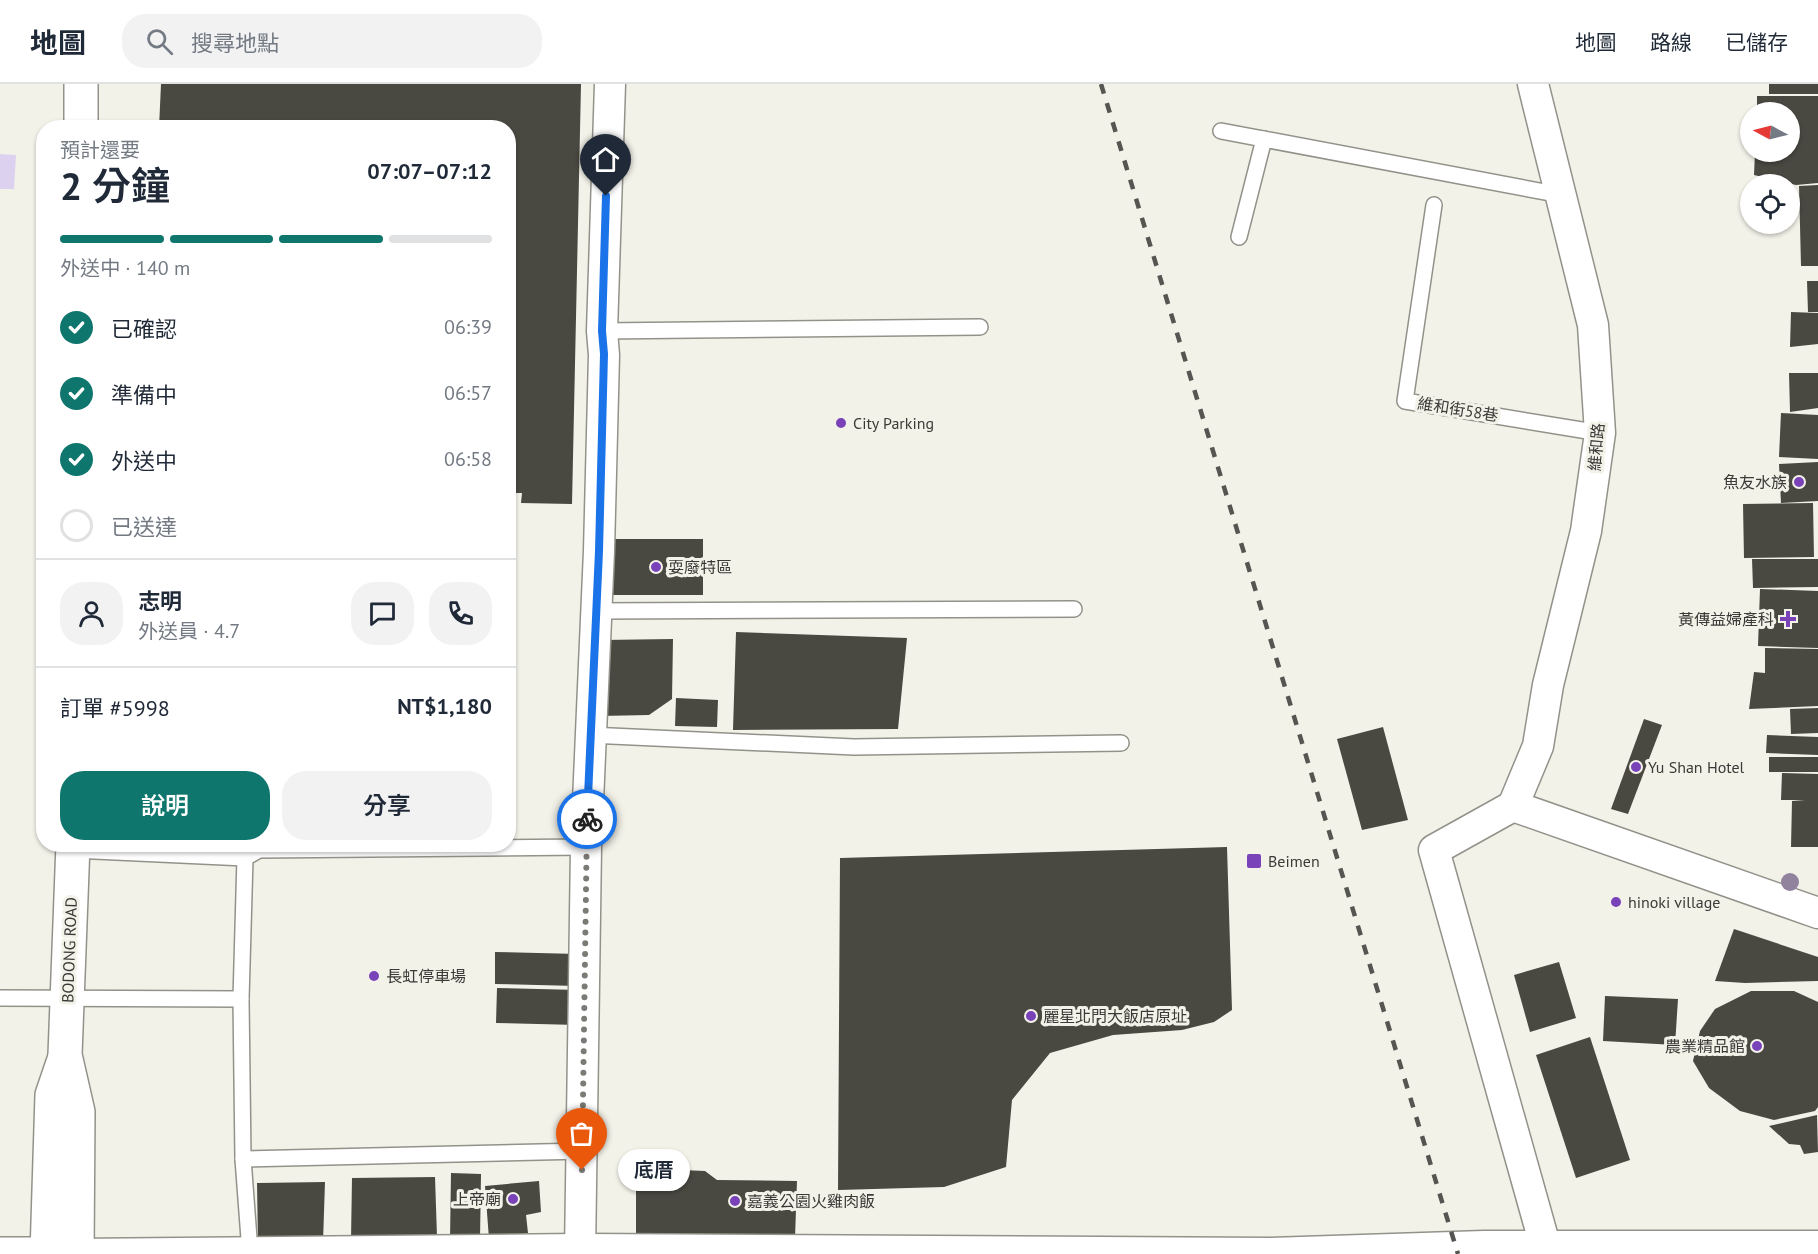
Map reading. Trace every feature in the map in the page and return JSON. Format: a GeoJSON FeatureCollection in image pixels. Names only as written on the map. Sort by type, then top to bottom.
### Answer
{"type":"FeatureCollection","features":[{"type":"Feature","properties":{"kind":"street"},"geometry":{"type":"LineString","coordinates":[[81,84],[81,120]]}},
{"type":"Feature","properties":{"kind":"street"},"geometry":{"type":"LineString","coordinates":[[580,1252],[586,847],[596,611],[610,84]]}},
{"type":"Feature","properties":{"kind":"street","name":"維和路"},"geometry":{"type":"LineString","coordinates":[[1513,806],[1538,746],[1548,685],[1586,531],[1600,433],[1593,325],[1533,84]]}},
{"type":"Feature","properties":{"kind":"street"},"geometry":{"type":"LineString","coordinates":[[1545,1245],[1434,850],[1513,806],[1818,913]]}},
{"type":"Feature","properties":{"kind":"street","name":"BODONG ROAD"},"geometry":{"type":"LineString","coordinates":[[73,852],[65,1055],[78,1112],[77,1254]]}},
{"type":"Feature","properties":{"kind":"street","name":"BODONG ROAD"},"geometry":{"type":"LineString","coordinates":[[47,1254],[52,1095],[65,1055]]}},
{"type":"Feature","properties":{"kind":"street"},"geometry":{"type":"LineString","coordinates":[[0,1254],[580,1252],[1270,1254],[1545,1245],[1818,1246]]}},
{"type":"Feature","properties":{"kind":"lane"},"geometry":{"type":"LineString","coordinates":[[1221,131],[1561,195]]}},
{"type":"Feature","properties":{"kind":"lane"},"geometry":{"type":"LineString","coordinates":[[1239,237],[1264,139]]}},
{"type":"Feature","properties":{"kind":"lane","name":"維和街58巷"},"geometry":{"type":"LineString","coordinates":[[1434,205],[1405,401],[1600,433]]}},
{"type":"Feature","properties":{"kind":"lane"},"geometry":{"type":"LineString","coordinates":[[602,331],[980,327]]}},
{"type":"Feature","properties":{"kind":"lane"},"geometry":{"type":"LineString","coordinates":[[596,611],[1074,609]]}},
{"type":"Feature","properties":{"kind":"lane"},"geometry":{"type":"LineString","coordinates":[[590,735],[854,747],[1121,743]]}},
{"type":"Feature","properties":{"kind":"lane"},"geometry":{"type":"LineString","coordinates":[[516,848],[586,847]]}},
{"type":"Feature","properties":{"kind":"lane"},"geometry":{"type":"LineString","coordinates":[[151,852],[245,858],[256,852]]}},
{"type":"Feature","properties":{"kind":"lane"},"geometry":{"type":"LineString","coordinates":[[245,858],[242,999],[243,1159],[250,1252]]}},
{"type":"Feature","properties":{"kind":"lane"},"geometry":{"type":"LineString","coordinates":[[0,998],[242,999]]}},
{"type":"Feature","properties":{"kind":"lane"},"geometry":{"type":"LineString","coordinates":[[243,1159],[583,1151]]}},
{"type":"Feature","properties":{"kind":"shaded area"},"geometry":{"type":"Polygon","coordinates":[[[0,154],[16,155],[14,189],[0,189],[0,154]]]}},
{"type":"Feature","properties":{"kind":"building"},"geometry":{"type":"Polygon","coordinates":[[[161,84],[581,84],[572,504],[521,503],[522,493],[516,493],[516,120],[159,120],[161,84]]]}},
{"type":"Feature","properties":{"kind":"building"},"geometry":{"type":"Polygon","coordinates":[[[1769,84],[1818,84],[1818,94],[1769,94],[1769,84]]]}},
{"type":"Feature","properties":{"kind":"building"},"geometry":{"type":"Polygon","coordinates":[[[1757,96],[1818,96],[1818,183],[1800,185],[1800,174],[1754,174],[1755,162],[1800,162],[1800,102],[1757,102],[1757,96]]]}},
{"type":"Feature","properties":{"kind":"building"},"geometry":{"type":"Polygon","coordinates":[[[1818,185],[1818,266],[1801,266],[1800,186],[1818,185]]]}},
{"type":"Feature","properties":{"kind":"building"},"geometry":{"type":"Polygon","coordinates":[[[1807,281],[1818,281],[1818,312],[1808,312],[1807,281]]]}},
{"type":"Feature","properties":{"kind":"building"},"geometry":{"type":"Polygon","coordinates":[[[1791,312],[1818,313],[1818,344],[1790,347],[1791,312]]]}},
{"type":"Feature","properties":{"kind":"building"},"geometry":{"type":"Polygon","coordinates":[[[1789,373],[1818,373],[1818,408],[1790,412],[1789,373]]]}},
{"type":"Feature","properties":{"kind":"building"},"geometry":{"type":"Polygon","coordinates":[[[1781,413],[1818,415],[1818,459],[1779,457],[1781,413]]]}},
{"type":"Feature","properties":{"kind":"building","name":"魚友水族"},"geometry":{"type":"Polygon","coordinates":[[[1818,462],[1818,501],[1781,503],[1779,464],[1818,462]]]}},
{"type":"Feature","properties":{"kind":"building"},"geometry":{"type":"Polygon","coordinates":[[[1813,503],[1814,557],[1744,558],[1743,504],[1813,503]]]}},
{"type":"Feature","properties":{"kind":"building","name":"耍廢特區"},"geometry":{"type":"Polygon","coordinates":[[[610,539],[703,539],[703,595],[610,595],[610,539]]]}},
{"type":"Feature","properties":{"kind":"building"},"geometry":{"type":"Polygon","coordinates":[[[1752,559],[1818,559],[1818,587],[1753,588],[1752,559]]]}},
{"type":"Feature","properties":{"kind":"building","name":"黃傳益婦產科"},"geometry":{"type":"Polygon","coordinates":[[[1760,589],[1818,591],[1818,648],[1758,646],[1760,589]]]}},
{"type":"Feature","properties":{"kind":"building"},"geometry":{"type":"Polygon","coordinates":[[[736,632],[907,638],[898,729],[733,730],[736,632]]]}},
{"type":"Feature","properties":{"kind":"building"},"geometry":{"type":"Polygon","coordinates":[[[673,639],[672,699],[649,715],[599,716],[602,640],[673,639]]]}},
{"type":"Feature","properties":{"kind":"building"},"geometry":{"type":"Polygon","coordinates":[[[1765,648],[1818,649],[1818,706],[1749,709],[1754,672],[1765,673],[1765,648]]]}},
{"type":"Feature","properties":{"kind":"building"},"geometry":{"type":"Polygon","coordinates":[[[676,698],[718,700],[717,727],[675,726],[676,698]]]}},
{"type":"Feature","properties":{"kind":"building"},"geometry":{"type":"Polygon","coordinates":[[[1818,708],[1818,733],[1791,734],[1790,709],[1818,708]]]}},
{"type":"Feature","properties":{"kind":"building","name":"Yu Shan Hotel"},"geometry":{"type":"Polygon","coordinates":[[[1644,719],[1662,725],[1628,814],[1611,809],[1644,719]]]}},
{"type":"Feature","properties":{"kind":"building","name":"Beimen"},"geometry":{"type":"Polygon","coordinates":[[[1383,727],[1408,820],[1362,830],[1337,739],[1383,727]]]}},
{"type":"Feature","properties":{"kind":"building"},"geometry":{"type":"Polygon","coordinates":[[[1767,735],[1818,737],[1818,755],[1766,753],[1767,735]]]}},
{"type":"Feature","properties":{"kind":"building"},"geometry":{"type":"Polygon","coordinates":[[[1769,757],[1818,757],[1818,772],[1769,772],[1769,757]]]}},
{"type":"Feature","properties":{"kind":"building"},"geometry":{"type":"Polygon","coordinates":[[[1782,773],[1818,774],[1818,847],[1791,847],[1792,801],[1805,800],[1781,800],[1782,773]]]}},
{"type":"Feature","properties":{"kind":"building","name":"麗星北門大飯店原址"},"geometry":{"type":"Polygon","coordinates":[[[1227,847],[1232,1010],[1214,1022],[1182,1030],[1113,1035],[1050,1053],[1012,1100],[1006,1167],[944,1187],[838,1190],[840,858],[1227,847]]]}},
{"type":"Feature","properties":{"kind":"building"},"geometry":{"type":"Polygon","coordinates":[[[1734,929],[1818,957],[1818,981],[1745,983],[1715,981],[1734,929]]]}},
{"type":"Feature","properties":{"kind":"building"},"geometry":{"type":"Polygon","coordinates":[[[495,952],[578,954],[577,986],[495,984],[495,952]]]}},
{"type":"Feature","properties":{"kind":"building"},"geometry":{"type":"Polygon","coordinates":[[[1559,962],[1576,1018],[1530,1032],[1514,975],[1559,962]]]}},
{"type":"Feature","properties":{"kind":"building"},"geometry":{"type":"Polygon","coordinates":[[[497,988],[579,990],[578,1025],[496,1023],[497,988]]]}},
{"type":"Feature","properties":{"kind":"building","name":"農業精品館"},"geometry":{"type":"Polygon","coordinates":[[[1751,991],[1794,991],[1818,1002],[1818,1107],[1815,1111],[1774,1120],[1740,1111],[1709,1088],[1693,1061],[1700,1031],[1715,1009],[1751,991]]]}},
{"type":"Feature","properties":{"kind":"building"},"geometry":{"type":"Polygon","coordinates":[[[1605,996],[1678,999],[1675,1045],[1603,1041],[1605,996]]]}},
{"type":"Feature","properties":{"kind":"building"},"geometry":{"type":"Polygon","coordinates":[[[1590,1037],[1630,1160],[1576,1178],[1536,1055],[1590,1037]]]}},
{"type":"Feature","properties":{"kind":"building"},"geometry":{"type":"Polygon","coordinates":[[[1817,1115],[1818,1152],[1804,1154],[1800,1145],[1789,1144],[1769,1126],[1817,1115]]]}},
{"type":"Feature","properties":{"kind":"building"},"geometry":{"type":"Polygon","coordinates":[[[636,1168],[705,1171],[717,1180],[797,1181],[795,1238],[636,1238],[636,1168]]]}},
{"type":"Feature","properties":{"kind":"building","name":"上帝廟"},"geometry":{"type":"Polygon","coordinates":[[[451,1173],[481,1174],[480,1240],[450,1240],[451,1173]]]}},
{"type":"Feature","properties":{"kind":"building"},"geometry":{"type":"Polygon","coordinates":[[[435,1177],[437,1237],[351,1240],[352,1178],[435,1177]]]}},
{"type":"Feature","properties":{"kind":"building","name":"上帝廟"},"geometry":{"type":"Polygon","coordinates":[[[539,1181],[541,1212],[526,1215],[528,1233],[489,1239],[485,1186],[539,1181]]]}},
{"type":"Feature","properties":{"kind":"building"},"geometry":{"type":"Polygon","coordinates":[[[325,1182],[323,1242],[258,1244],[257,1183],[325,1182]]]}},
{"type":"Feature","properties":{"kind":"railway"},"geometry":{"type":"LineString","coordinates":[[1101,84],[1458,1254]]}},
{"type":"Feature","properties":{"kind":"way so far"},"geometry":{"type":"LineString","coordinates":[[582,1170],[587,819]]}},
{"type":"Feature","properties":{"kind":"place","name":"City Parking"},"geometry":{"type":"Point","coordinates":[841,423]}},
{"type":"Feature","properties":{"kind":"place","name":"魚友水族"},"geometry":{"type":"Point","coordinates":[1799,482]}},
{"type":"Feature","properties":{"kind":"place","name":"耍廢特區"},"geometry":{"type":"Point","coordinates":[656,567]}},
{"type":"Feature","properties":{"kind":"place","name":"黃傳益婦產科"},"geometry":{"type":"Point","coordinates":[1788,619]}},
{"type":"Feature","properties":{"kind":"place","name":"Yu Shan Hotel"},"geometry":{"type":"Point","coordinates":[1636,767]}},
{"type":"Feature","properties":{"kind":"place","name":"Beimen"},"geometry":{"type":"Point","coordinates":[1254,861]}},
{"type":"Feature","properties":{"kind":"place","name":"hinoki village"},"geometry":{"type":"Point","coordinates":[1616,902]}},
{"type":"Feature","properties":{"kind":"place","name":"長虹停車場"},"geometry":{"type":"Point","coordinates":[374,976]}},
{"type":"Feature","properties":{"kind":"place","name":"麗星北門大飯店原址"},"geometry":{"type":"Point","coordinates":[1031,1016]}},
{"type":"Feature","properties":{"kind":"place","name":"農業精品館"},"geometry":{"type":"Point","coordinates":[1757,1046]}},
{"type":"Feature","properties":{"kind":"place","name":"底厝"},"geometry":{"type":"Point","coordinates":[582,1170]}},
{"type":"Feature","properties":{"kind":"place","name":"上帝廟"},"geometry":{"type":"Point","coordinates":[513,1199]}},
{"type":"Feature","properties":{"kind":"place","name":"嘉義公園火雞肉飯"},"geometry":{"type":"Point","coordinates":[735,1201]}},
{"type":"Feature","properties":{"kind":"route"},"geometry":{"type":"LineString","coordinates":[[587,819],[599,551],[606,196]]}}]}
